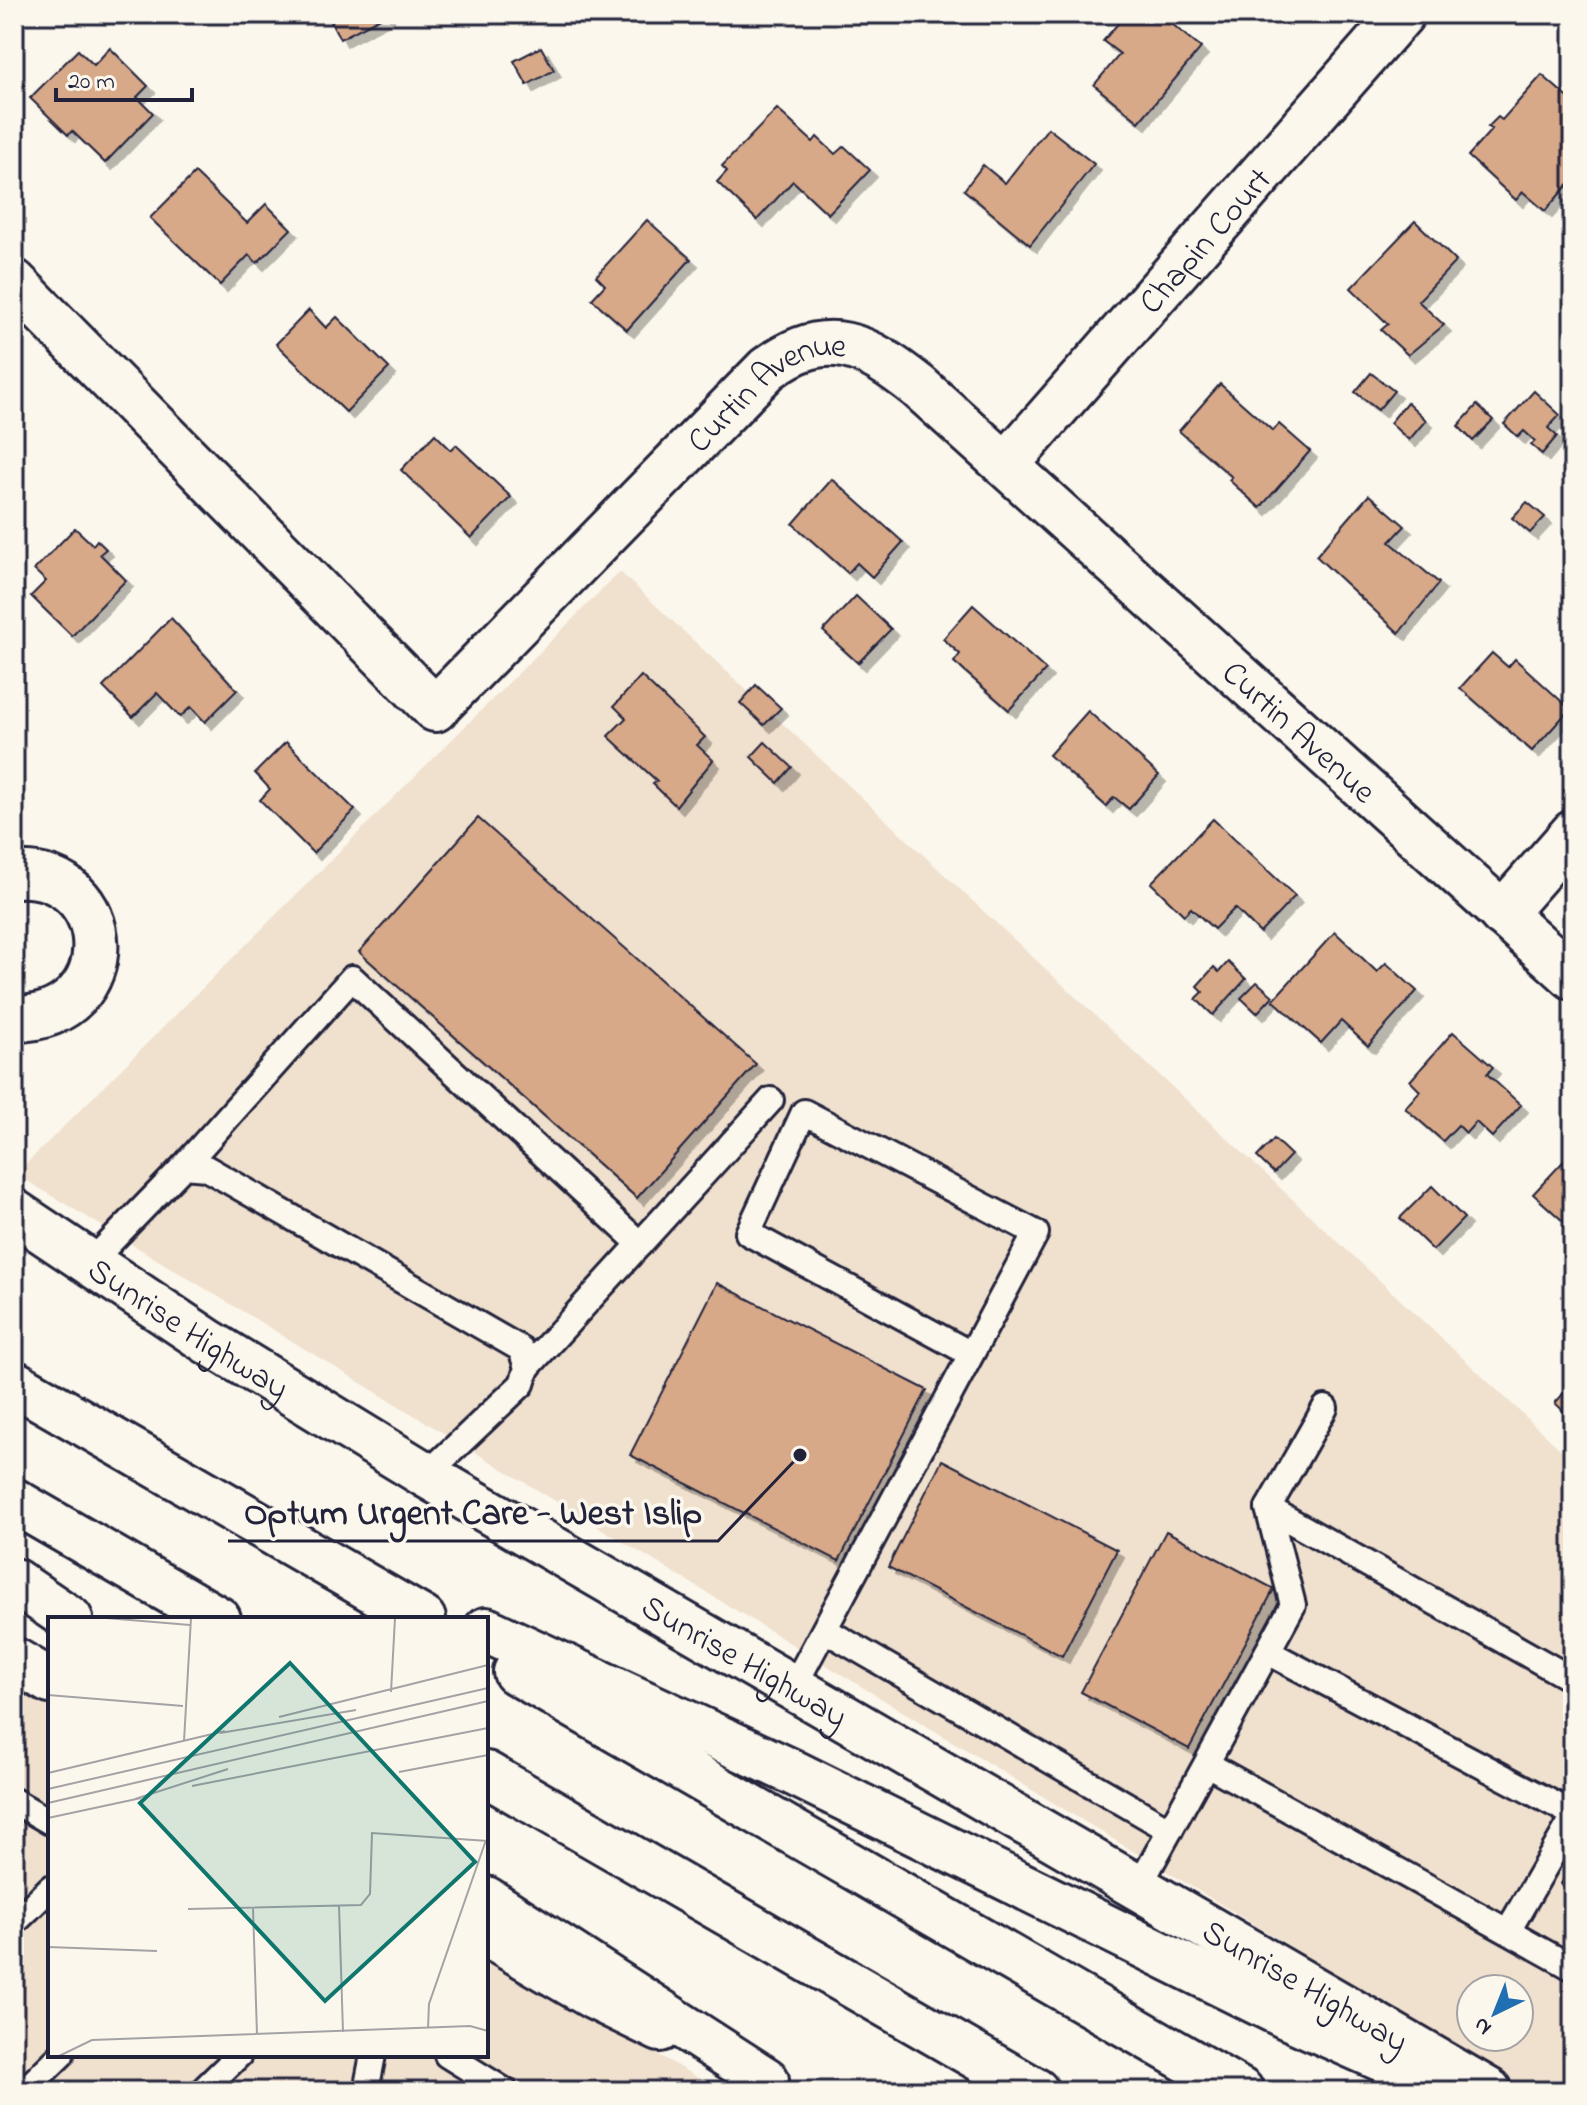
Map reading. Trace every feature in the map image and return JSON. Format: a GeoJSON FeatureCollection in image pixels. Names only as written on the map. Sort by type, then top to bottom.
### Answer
{"type":"FeatureCollection","features":[{"type":"Feature","properties":{"kind":"main road","name":"Chapin Court"},"geometry":{"type":"LineString","coordinates":[[1006,465],[1402,14]]}},
{"type":"Feature","properties":{"kind":"main road","name":"Curtin Avenue"},"geometry":{"type":"LineString","coordinates":[[14,282],[435,709],[751,383],[799,348],[835,343],[876,356],[919,387],[1573,977]]}},
{"type":"Feature","properties":{"kind":"main road"},"geometry":{"type":"LineString","coordinates":[[1502,914],[1573,833]]}},
{"type":"Feature","properties":{"kind":"main road"},"geometry":{"type":"LineString","coordinates":[[14,875],[33,874],[60,883],[82,902],[95,928],[96,957],[88,984],[69,1005],[43,1018],[14,1019]]}},
{"type":"Feature","properties":{"kind":"main road","name":"Sunrise Highway"},"geometry":{"type":"LineString","coordinates":[[14,1212],[207,1341],[426,1475],[1489,2091]]}},
{"type":"Feature","properties":{"kind":"main road"},"geometry":{"type":"LineString","coordinates":[[14,1383],[420,1617]]}},
{"type":"Feature","properties":{"kind":"main road"},"geometry":{"type":"LineString","coordinates":[[14,1501],[215,1617]]}},
{"type":"Feature","properties":{"kind":"main road"},"geometry":{"type":"LineString","coordinates":[[268,1529],[458,1617]]}},
{"type":"Feature","properties":{"kind":"main road"},"geometry":{"type":"LineString","coordinates":[[14,1581],[67,1617]]}},
{"type":"Feature","properties":{"kind":"main road"},"geometry":{"type":"LineString","coordinates":[[488,1631],[790,1771],[1290,2018],[1454,2091]]}},
{"type":"Feature","properties":{"kind":"main road"},"geometry":{"type":"LineString","coordinates":[[488,1656],[1241,2091]]}},
{"type":"Feature","properties":{"kind":"main road"},"geometry":{"type":"LineString","coordinates":[[14,1660],[48,1680]]}},
{"type":"Feature","properties":{"kind":"main road"},"geometry":{"type":"LineString","coordinates":[[488,1775],[1036,2091]]}},
{"type":"Feature","properties":{"kind":"main road"},"geometry":{"type":"LineString","coordinates":[[488,1900],[776,2085]]}},
{"type":"Feature","properties":{"kind":"main road"},"geometry":{"type":"LineString","coordinates":[[488,1935],[594,1997],[776,2085]]}},
{"type":"Feature","properties":{"kind":"lane"},"geometry":{"type":"LineString","coordinates":[[90,1263],[184,1166],[352,978],[640,1244]]}},
{"type":"Feature","properties":{"kind":"lane"},"geometry":{"type":"LineString","coordinates":[[426,1475],[522,1384],[527,1368],[771,1100]]}},
{"type":"Feature","properties":{"kind":"lane"},"geometry":{"type":"LineString","coordinates":[[793,1688],[1036,1233],[804,1112],[748,1233],[971,1354]]}},
{"type":"Feature","properties":{"kind":"lane"},"geometry":{"type":"LineString","coordinates":[[184,1166],[206,1168],[521,1349],[527,1368]]}},
{"type":"Feature","properties":{"kind":"lane"},"geometry":{"type":"LineString","coordinates":[[1138,1888],[1293,1605],[1268,1508],[1325,1408]]}},
{"type":"Feature","properties":{"kind":"lane"},"geometry":{"type":"LineString","coordinates":[[1268,1508],[1573,1680]]}},
{"type":"Feature","properties":{"kind":"lane"},"geometry":{"type":"LineString","coordinates":[[825,1630],[1170,1830]]}},
{"type":"Feature","properties":{"kind":"lane"},"geometry":{"type":"LineString","coordinates":[[1268,1652],[1573,1816],[1508,1931]]}},
{"type":"Feature","properties":{"kind":"lane"},"geometry":{"type":"LineString","coordinates":[[1207,1764],[1573,1968]]}},
{"type":"Feature","properties":{"kind":"lane"},"geometry":{"type":"LineString","coordinates":[[14,1801],[48,1821]]}},
{"type":"Feature","properties":{"kind":"lane"},"geometry":{"type":"LineString","coordinates":[[14,1923],[48,1890]]}},
{"type":"Feature","properties":{"kind":"lane"},"geometry":{"type":"LineString","coordinates":[[24,2091],[59,2057]]}},
{"type":"Feature","properties":{"kind":"lane"},"geometry":{"type":"LineString","coordinates":[[202,2091],[237,2057]]}},
{"type":"Feature","properties":{"kind":"lane"},"geometry":{"type":"LineString","coordinates":[[366,2091],[373,2057]]}},
{"type":"Feature","properties":{"kind":"lane"},"geometry":{"type":"LineString","coordinates":[[450,2057],[505,2091]]}},
{"type":"Feature","properties":{"kind":"shaded area"},"geometry":{"type":"Polygon","coordinates":[[[620,572],[1573,1461],[1573,2091],[1529,2091],[1466,2053],[1535,2053],[1535,1973],[1455,1973],[1455,2046],[16,1174],[620,572]]]}},
{"type":"Feature","properties":{"kind":"shaded area"},"geometry":{"type":"Polygon","coordinates":[[[14,1675],[48,1695],[48,2057],[488,2057],[488,1954],[720,2091],[14,2091],[14,1675]]]}},
{"type":"Feature","properties":{"kind":"building"},"geometry":{"type":"Polygon","coordinates":[[[327,14],[388,14],[340,39],[327,14]]]}},
{"type":"Feature","properties":{"kind":"building"},"geometry":{"type":"Polygon","coordinates":[[[1126,14],[1160,14],[1201,48],[1139,122],[1094,85],[1120,54],[1103,41],[1126,14]]]}},
{"type":"Feature","properties":{"kind":"building"},"geometry":{"type":"Polygon","coordinates":[[[541,47],[554,70],[527,85],[514,61],[541,47]]]}},
{"type":"Feature","properties":{"kind":"building"},"geometry":{"type":"Polygon","coordinates":[[[110,48],[148,86],[137,97],[153,113],[105,163],[72,131],[68,135],[30,98],[78,50],[94,65],[110,48]]]}},
{"type":"Feature","properties":{"kind":"building"},"geometry":{"type":"Polygon","coordinates":[[[1542,75],[1573,102],[1573,179],[1545,211],[1523,192],[1516,200],[1468,156],[1492,129],[1488,127],[1498,117],[1502,120],[1542,75]]]}},
{"type":"Feature","properties":{"kind":"building"},"geometry":{"type":"Polygon","coordinates":[[[777,109],[813,142],[817,137],[835,154],[844,146],[870,170],[828,214],[793,181],[757,220],[717,182],[727,171],[722,166],[777,109]]]}},
{"type":"Feature","properties":{"kind":"building"},"geometry":{"type":"Polygon","coordinates":[[[1048,128],[1094,164],[1030,245],[964,190],[983,165],[1005,183],[1048,128]]]}},
{"type":"Feature","properties":{"kind":"building"},"geometry":{"type":"Polygon","coordinates":[[[195,173],[247,223],[266,204],[291,229],[257,263],[249,255],[220,285],[150,218],[195,173]]]}},
{"type":"Feature","properties":{"kind":"building"},"geometry":{"type":"Polygon","coordinates":[[[647,220],[691,259],[627,330],[592,299],[605,285],[596,276],[647,220]]]}},
{"type":"Feature","properties":{"kind":"building"},"geometry":{"type":"Polygon","coordinates":[[[1415,221],[1456,261],[1418,301],[1444,325],[1408,355],[1381,330],[1388,324],[1351,288],[1415,221]]]}},
{"type":"Feature","properties":{"kind":"building"},"geometry":{"type":"Polygon","coordinates":[[[309,310],[326,328],[337,317],[389,368],[346,412],[276,344],[309,310]]]}},
{"type":"Feature","properties":{"kind":"building"},"geometry":{"type":"Polygon","coordinates":[[[1371,373],[1394,391],[1378,410],[1355,392],[1371,373]]]}},
{"type":"Feature","properties":{"kind":"building"},"geometry":{"type":"Polygon","coordinates":[[[1220,384],[1273,431],[1279,424],[1310,451],[1260,508],[1229,480],[1232,477],[1179,431],[1220,384]]]}},
{"type":"Feature","properties":{"kind":"building"},"geometry":{"type":"Polygon","coordinates":[[[1534,391],[1560,415],[1548,428],[1557,436],[1542,454],[1531,445],[1535,441],[1524,431],[1518,437],[1504,424],[1534,391]]]}},
{"type":"Feature","properties":{"kind":"building"},"geometry":{"type":"Polygon","coordinates":[[[1407,402],[1426,420],[1409,440],[1390,423],[1407,402]]]}},
{"type":"Feature","properties":{"kind":"building"},"geometry":{"type":"Polygon","coordinates":[[[1477,405],[1493,420],[1473,441],[1458,426],[1477,405]]]}},
{"type":"Feature","properties":{"kind":"building"},"geometry":{"type":"Polygon","coordinates":[[[435,434],[451,450],[456,445],[511,497],[471,538],[401,470],[435,434]]]}},
{"type":"Feature","properties":{"kind":"building"},"geometry":{"type":"Polygon","coordinates":[[[832,479],[903,542],[872,577],[857,563],[848,573],[793,524],[832,479]]]}},
{"type":"Feature","properties":{"kind":"building"},"geometry":{"type":"Polygon","coordinates":[[[1369,495],[1405,526],[1390,542],[1439,583],[1399,633],[1316,556],[1369,495]]]}},
{"type":"Feature","properties":{"kind":"building"},"geometry":{"type":"Polygon","coordinates":[[[1527,502],[1545,517],[1530,533],[1512,518],[1527,502]]]}},
{"type":"Feature","properties":{"kind":"building"},"geometry":{"type":"Polygon","coordinates":[[[75,528],[93,545],[97,540],[106,549],[100,554],[126,580],[72,636],[31,596],[46,581],[34,570],[75,528]]]}},
{"type":"Feature","properties":{"kind":"building"},"geometry":{"type":"Polygon","coordinates":[[[856,596],[891,629],[858,663],[823,631],[856,596]]]}},
{"type":"Feature","properties":{"kind":"building"},"geometry":{"type":"Polygon","coordinates":[[[973,605],[1046,670],[1009,710],[954,662],[960,654],[943,639],[973,605]]]}},
{"type":"Feature","properties":{"kind":"building"},"geometry":{"type":"Polygon","coordinates":[[[171,618],[237,690],[205,722],[191,707],[180,717],[157,693],[133,717],[103,687],[171,618]]]}},
{"type":"Feature","properties":{"kind":"building"},"geometry":{"type":"Polygon","coordinates":[[[1492,653],[1508,667],[1515,659],[1570,709],[1532,751],[1460,688],[1492,653]]]}},
{"type":"Feature","properties":{"kind":"building"},"geometry":{"type":"Polygon","coordinates":[[[641,676],[705,737],[697,745],[713,760],[676,806],[653,784],[657,781],[608,736],[626,718],[614,706],[641,676]]]}},
{"type":"Feature","properties":{"kind":"building"},"geometry":{"type":"Polygon","coordinates":[[[756,685],[781,708],[764,725],[740,703],[756,685]]]}},
{"type":"Feature","properties":{"kind":"building"},"geometry":{"type":"Polygon","coordinates":[[[1088,711],[1159,775],[1129,809],[1114,797],[1106,806],[1049,755],[1088,711]]]}},
{"type":"Feature","properties":{"kind":"building"},"geometry":{"type":"Polygon","coordinates":[[[286,742],[355,810],[313,853],[260,800],[270,789],[255,773],[286,742]]]}},
{"type":"Feature","properties":{"kind":"building"},"geometry":{"type":"Polygon","coordinates":[[[765,742],[792,767],[778,783],[751,757],[765,742]]]}},
{"type":"Feature","properties":{"kind":"building"},"geometry":{"type":"Polygon","coordinates":[[[478,818],[756,1064],[637,1198],[359,952],[478,818]]]}},
{"type":"Feature","properties":{"kind":"building"},"geometry":{"type":"Polygon","coordinates":[[[1213,819],[1295,896],[1260,933],[1235,908],[1214,929],[1191,908],[1184,915],[1151,883],[1213,819]]]}},
{"type":"Feature","properties":{"kind":"building"},"geometry":{"type":"Polygon","coordinates":[[[1335,932],[1377,972],[1386,963],[1417,991],[1368,1046],[1341,1021],[1321,1043],[1273,1000],[1335,932]]]}},
{"type":"Feature","properties":{"kind":"building"},"geometry":{"type":"Polygon","coordinates":[[[1228,962],[1246,979],[1213,1015],[1196,999],[1203,992],[1197,986],[1214,967],[1219,972],[1228,962]]]}},
{"type":"Feature","properties":{"kind":"building"},"geometry":{"type":"Polygon","coordinates":[[[1257,982],[1273,996],[1257,1013],[1241,998],[1257,982]]]}},
{"type":"Feature","properties":{"kind":"building"},"geometry":{"type":"Polygon","coordinates":[[[1453,1032],[1493,1067],[1487,1074],[1521,1105],[1492,1137],[1476,1122],[1466,1133],[1458,1125],[1443,1141],[1405,1108],[1420,1091],[1410,1081],[1453,1032]]]}},
{"type":"Feature","properties":{"kind":"building"},"geometry":{"type":"Polygon","coordinates":[[[1274,1139],[1291,1155],[1274,1173],[1257,1157],[1274,1139]]]}},
{"type":"Feature","properties":{"kind":"building"},"geometry":{"type":"Polygon","coordinates":[[[1573,1151],[1573,1230],[1533,1194],[1573,1151]]]}},
{"type":"Feature","properties":{"kind":"building"},"geometry":{"type":"Polygon","coordinates":[[[1432,1186],[1464,1218],[1433,1250],[1400,1218],[1432,1186]]]}},
{"type":"Feature","properties":{"kind":"building"},"geometry":{"type":"Polygon","coordinates":[[[717,1283],[927,1390],[839,1561],[630,1455],[717,1283]]]}},
{"type":"Feature","properties":{"kind":"building"},"geometry":{"type":"Polygon","coordinates":[[[1573,1383],[1573,1420],[1555,1403],[1573,1383]]]}},
{"type":"Feature","properties":{"kind":"building"},"geometry":{"type":"Polygon","coordinates":[[[942,1460],[1117,1550],[1062,1656],[888,1567],[942,1460]]]}},
{"type":"Feature","properties":{"kind":"building"},"geometry":{"type":"Polygon","coordinates":[[[1166,1531],[1274,1589],[1189,1749],[1081,1692],[1166,1531]]]}},
{"type":"Feature","properties":{"kind":"building"},"geometry":{"type":"Polygon","coordinates":[[[1573,1863],[1573,1891],[1561,1884],[1573,1863]]]}},
{"type":"Feature","properties":{"kind":"place","name":"Optum Urgent Care - West Islip"},"geometry":{"type":"Point","coordinates":[800,1455]}}]}
